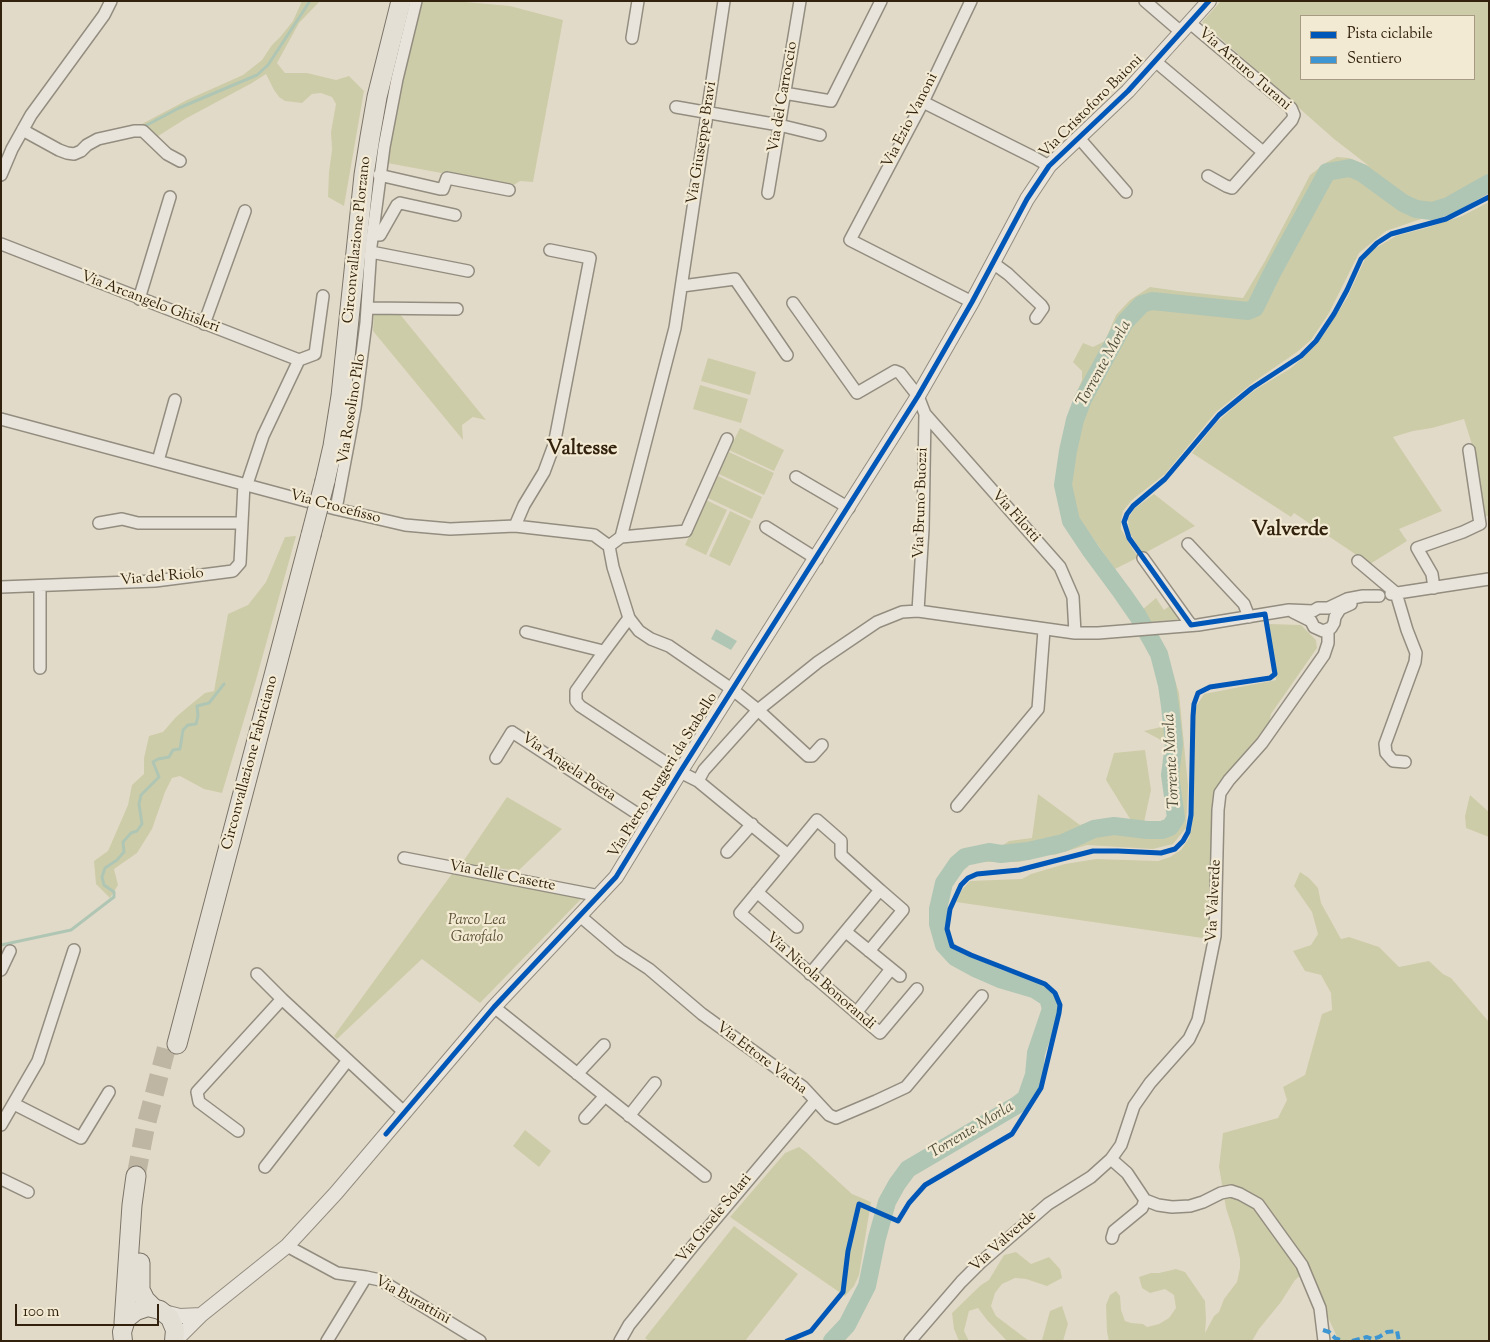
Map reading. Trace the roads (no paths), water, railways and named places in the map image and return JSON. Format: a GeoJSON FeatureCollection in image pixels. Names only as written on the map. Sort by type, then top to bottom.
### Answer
{"type":"FeatureCollection","features":[{"type":"Feature","properties":{"kind":"highway","name":"Circonvallazione Plorzano"},"geometry":{"type":"LineString","coordinates":[[320,481],[331,399],[360,134],[391,1]]}},
{"type":"Feature","properties":{"kind":"highway","name":"Circonvallazione Plorzano"},"geometry":{"type":"LineString","coordinates":[[320,481],[333,446],[341,396],[364,175],[370,137],[377,97],[401,1]]}},
{"type":"Feature","properties":{"kind":"highway","name":"Circonvallazione Fabriciano"},"geometry":{"type":"LineString","coordinates":[[173,1043],[320,481]]}},
{"type":"Feature","properties":{"kind":"highway"},"geometry":{"type":"LineString","coordinates":[[124,1336],[132,1205],[141,1176],[139,1283],[142,1296],[158,1310]]}},
{"type":"Feature","properties":{"kind":"main road"},"geometry":{"type":"LineString","coordinates":[[124,1336],[129,1316],[136,1310],[144,1308],[158,1310]]}},
{"type":"Feature","properties":{"kind":"main road","name":"Via Pietro Ruggeri da Stabello"},"geometry":{"type":"LineString","coordinates":[[158,1310],[170,1318],[174,1326],[174,1341]]}},
{"type":"Feature","properties":{"kind":"street"},"geometry":{"type":"LineString","coordinates":[[1,175],[12,149],[31,115],[104,15],[111,1]]}},
{"type":"Feature","properties":{"kind":"street","name":"Via Rosolino Pilo"},"geometry":{"type":"LineString","coordinates":[[336,509],[355,408],[367,308],[379,175],[393,96],[416,1]]}},
{"type":"Feature","properties":{"kind":"street"},"geometry":{"type":"LineString","coordinates":[[632,38],[638,1]]}},
{"type":"Feature","properties":{"kind":"street","name":"Via Giuseppe Bravi"},"geometry":{"type":"LineString","coordinates":[[621,537],[675,328],[688,229],[694,202],[724,1]]}},
{"type":"Feature","properties":{"kind":"street","name":"Via del Carroccio"},"geometry":{"type":"LineString","coordinates":[[768,193],[800,1]]}},
{"type":"Feature","properties":{"kind":"street"},"geometry":{"type":"LineString","coordinates":[[784,93],[831,101],[881,1]]}},
{"type":"Feature","properties":{"kind":"street","name":"Via Ezio Vanoni"},"geometry":{"type":"LineString","coordinates":[[971,1],[922,102],[850,240],[972,302]]}},
{"type":"Feature","properties":{"kind":"street","name":"Via Arturo Turani"},"geometry":{"type":"LineString","coordinates":[[1145,1],[1185,28],[1291,108],[1294,115],[1292,120],[1263,152]]}},
{"type":"Feature","properties":{"kind":"street","name":"Via Cristoforo Baioni"},"geometry":{"type":"LineString","coordinates":[[918,396],[972,302],[1027,199],[1049,166],[1128,91],[1209,1]]}},
{"type":"Feature","properties":{"kind":"street"},"geometry":{"type":"LineString","coordinates":[[1155,61],[1263,152],[1232,188],[1208,176]]}},
{"type":"Feature","properties":{"kind":"street"},"geometry":{"type":"LineString","coordinates":[[922,102],[1049,166]]}},
{"type":"Feature","properties":{"kind":"street"},"geometry":{"type":"LineString","coordinates":[[676,107],[779,125],[820,135]]}},
{"type":"Feature","properties":{"kind":"street"},"geometry":{"type":"LineString","coordinates":[[23,129],[59,150],[74,154],[98,139],[134,131],[143,131],[167,154],[180,161]]}},
{"type":"Feature","properties":{"kind":"street","name":"Via Cristoforo Baioni"},"geometry":{"type":"LineString","coordinates":[[1079,138],[1126,192]]}},
{"type":"Feature","properties":{"kind":"street"},"geometry":{"type":"LineString","coordinates":[[379,175],[440,189],[443,188],[447,178],[509,190]]}},
{"type":"Feature","properties":{"kind":"street"},"geometry":{"type":"LineString","coordinates":[[139,299],[170,197]]}},
{"type":"Feature","properties":{"kind":"street"},"geometry":{"type":"LineString","coordinates":[[373,235],[380,235],[400,203],[455,215]]}},
{"type":"Feature","properties":{"kind":"street"},"geometry":{"type":"LineString","coordinates":[[204,324],[245,211]]}},
{"type":"Feature","properties":{"kind":"street","name":"Via Arcangelo Ghisleri"},"geometry":{"type":"LineString","coordinates":[[1,244],[299,360]]}},
{"type":"Feature","properties":{"kind":"street"},"geometry":{"type":"LineString","coordinates":[[515,526],[524,505],[544,472],[554,445],[590,258],[550,250]]}},
{"type":"Feature","properties":{"kind":"street"},"geometry":{"type":"LineString","coordinates":[[371,252],[468,271]]}},
{"type":"Feature","properties":{"kind":"street"},"geometry":{"type":"LineString","coordinates":[[993,263],[1008,274],[1041,305],[1043,308],[1036,318]]}},
{"type":"Feature","properties":{"kind":"street"},"geometry":{"type":"LineString","coordinates":[[682,286],[735,279],[787,355]]}},
{"type":"Feature","properties":{"kind":"street"},"geometry":{"type":"LineString","coordinates":[[245,484],[263,436],[299,360],[314,354],[323,296]]}},
{"type":"Feature","properties":{"kind":"street","name":"Via Bruno Buozzi"},"geometry":{"type":"LineString","coordinates":[[793,303],[842,362],[857,393],[895,371],[900,373],[918,396],[925,414],[923,529],[918,611]]}},
{"type":"Feature","properties":{"kind":"street"},"geometry":{"type":"LineString","coordinates":[[367,308],[457,309]]}},
{"type":"Feature","properties":{"kind":"street","name":"Via Pietro Ruggeri da Stabello"},"geometry":{"type":"LineString","coordinates":[[174,1341],[202,1315],[286,1246],[336,1193],[494,1008],[616,877],[918,396]]}},
{"type":"Feature","properties":{"kind":"street"},"geometry":{"type":"LineString","coordinates":[[158,461],[175,400]]}},
{"type":"Feature","properties":{"kind":"street","name":"Via Filotti"},"geometry":{"type":"LineString","coordinates":[[925,414],[1060,567],[1074,597],[1075,634]]}},
{"type":"Feature","properties":{"kind":"street","name":"Via Crocefisso"},"geometry":{"type":"LineString","coordinates":[[1,418],[336,509],[405,525],[450,529],[515,526],[594,535],[609,546]]}},
{"type":"Feature","properties":{"kind":"street"},"geometry":{"type":"LineString","coordinates":[[728,439],[686,531],[621,537],[609,546],[613,568],[629,618],[639,631],[651,639],[669,646],[732,690],[758,710],[808,756],[812,756],[822,745]]}},
{"type":"Feature","properties":{"kind":"street"},"geometry":{"type":"LineString","coordinates":[[1434,588],[1432,574],[1416,548],[1463,532],[1480,524],[1468,450]]}},
{"type":"Feature","properties":{"kind":"street"},"geometry":{"type":"LineString","coordinates":[[796,477],[849,508]]}},
{"type":"Feature","properties":{"kind":"street","name":"Via del Riolo"},"geometry":{"type":"LineString","coordinates":[[1,587],[155,581],[232,571],[240,562],[245,484]]}},
{"type":"Feature","properties":{"kind":"street"},"geometry":{"type":"LineString","coordinates":[[99,522],[122,519],[138,523],[242,523]]}},
{"type":"Feature","properties":{"kind":"street"},"geometry":{"type":"LineString","coordinates":[[766,527],[817,558]]}},
{"type":"Feature","properties":{"kind":"street"},"geometry":{"type":"LineString","coordinates":[[1188,544],[1244,604],[1249,617]]}},
{"type":"Feature","properties":{"kind":"street"},"geometry":{"type":"LineString","coordinates":[[1143,558],[1191,625]]}},
{"type":"Feature","properties":{"kind":"street"},"geometry":{"type":"LineString","coordinates":[[1358,561],[1396,593],[1416,652],[1415,662],[1384,744],[1386,753],[1393,761],[1405,762]]}},
{"type":"Feature","properties":{"kind":"street"},"geometry":{"type":"LineString","coordinates":[[1331,612],[1348,599],[1489,579]]}},
{"type":"Feature","properties":{"kind":"street"},"geometry":{"type":"LineString","coordinates":[[40,586],[40,668]]}},
{"type":"Feature","properties":{"kind":"street"},"geometry":{"type":"LineString","coordinates":[[1323,606],[1331,612],[1334,623],[1324,630],[1314,627],[1312,616],[1318,608],[1323,606]]}},
{"type":"Feature","properties":{"kind":"street"},"geometry":{"type":"LineString","coordinates":[[698,781],[704,770],[758,710],[818,662],[877,622],[902,612],[918,611],[1075,634],[1154,630],[1289,610],[1312,616]]}},
{"type":"Feature","properties":{"kind":"street"},"geometry":{"type":"LineString","coordinates":[[629,618],[576,691],[576,701],[587,710],[684,767],[698,781],[788,855]]}},
{"type":"Feature","properties":{"kind":"street"},"geometry":{"type":"LineString","coordinates":[[957,806],[1038,709],[1044,630]]}},
{"type":"Feature","properties":{"kind":"street","name":"Via Valverde"},"geometry":{"type":"LineString","coordinates":[[910,1341],[980,1263],[1048,1204],[1091,1177],[1111,1158],[1121,1145],[1134,1106],[1150,1083],[1189,1039],[1196,1026],[1209,970],[1214,936],[1220,793],[1262,743],[1326,650],[1324,630]]}},
{"type":"Feature","properties":{"kind":"street"},"geometry":{"type":"LineString","coordinates":[[526,632],[599,650],[603,653]]}},
{"type":"Feature","properties":{"kind":"street","name":"Via Angela Poeta"},"geometry":{"type":"LineString","coordinates":[[496,758],[512,732],[650,822]]}},
{"type":"Feature","properties":{"kind":"street"},"geometry":{"type":"LineString","coordinates":[[684,767],[704,770]]}},
{"type":"Feature","properties":{"kind":"street"},"geometry":{"type":"LineString","coordinates":[[797,927],[757,892],[817,820],[841,841],[841,855],[903,910],[869,951]]}},
{"type":"Feature","properties":{"kind":"street"},"geometry":{"type":"LineString","coordinates":[[727,852],[752,824]]}},
{"type":"Feature","properties":{"kind":"street","name":"Via delle Casette"},"geometry":{"type":"LineString","coordinates":[[404,858],[600,896]]}},
{"type":"Feature","properties":{"kind":"street"},"geometry":{"type":"LineString","coordinates":[[810,974],[880,890]]}},
{"type":"Feature","properties":{"kind":"street","name":"Via Nicola Bonorandi"},"geometry":{"type":"LineString","coordinates":[[757,892],[740,913],[880,1033],[917,989]]}},
{"type":"Feature","properties":{"kind":"street","name":"Via Ettore Vacha"},"geometry":{"type":"LineString","coordinates":[[580,916],[620,950],[649,969],[702,1014],[803,1088],[830,1115],[840,1118],[906,1087],[982,996]]}},
{"type":"Feature","properties":{"kind":"street"},"geometry":{"type":"LineString","coordinates":[[846,932],[900,976]]}},
{"type":"Feature","properties":{"kind":"street"},"geometry":{"type":"LineString","coordinates":[[1,1125],[38,1061],[74,950]]}},
{"type":"Feature","properties":{"kind":"street"},"geometry":{"type":"LineString","coordinates":[[1,970],[10,951]]}},
{"type":"Feature","properties":{"kind":"street"},"geometry":{"type":"LineString","coordinates":[[856,1013],[891,969]]}},
{"type":"Feature","properties":{"kind":"street"},"geometry":{"type":"LineString","coordinates":[[257,974],[405,1112]]}},
{"type":"Feature","properties":{"kind":"street"},"geometry":{"type":"LineString","coordinates":[[238,1131],[199,1102],[196,1092],[282,999]]}},
{"type":"Feature","properties":{"kind":"street"},"geometry":{"type":"LineString","coordinates":[[494,1008],[705,1176]]}},
{"type":"Feature","properties":{"kind":"street"},"geometry":{"type":"LineString","coordinates":[[577,1074],[604,1045]]}},
{"type":"Feature","properties":{"kind":"street"},"geometry":{"type":"LineString","coordinates":[[265,1167],[348,1060]]}},
{"type":"Feature","properties":{"kind":"street"},"geometry":{"type":"LineString","coordinates":[[629,1116],[656,1083]]}},
{"type":"Feature","properties":{"kind":"street"},"geometry":{"type":"LineString","coordinates":[[14,1104],[81,1138],[109,1092]]}},
{"type":"Feature","properties":{"kind":"street"},"geometry":{"type":"LineString","coordinates":[[585,1118],[605,1096]]}},
{"type":"Feature","properties":{"kind":"street","name":"Via Gioele Solari"},"geometry":{"type":"LineString","coordinates":[[620,1341],[629,1325],[709,1226],[815,1101]]}},
{"type":"Feature","properties":{"kind":"street"},"geometry":{"type":"LineString","coordinates":[[1111,1158],[1127,1173],[1145,1200],[1158,1205],[1172,1207],[1190,1206],[1203,1202],[1221,1192],[1231,1191],[1258,1204],[1302,1265],[1320,1308],[1324,1341]]}},
{"type":"Feature","properties":{"kind":"street"},"geometry":{"type":"LineString","coordinates":[[1,1179],[28,1192]]}},
{"type":"Feature","properties":{"kind":"street"},"geometry":{"type":"LineString","coordinates":[[1112,1238],[1114,1231],[1142,1208],[1145,1200]]}},
{"type":"Feature","properties":{"kind":"street","name":"Via Burattini"},"geometry":{"type":"LineString","coordinates":[[286,1246],[337,1273],[366,1276],[380,1280],[480,1341]]}},
{"type":"Feature","properties":{"kind":"street"},"geometry":{"type":"LineString","coordinates":[[327,1341],[366,1276]]}},
{"type":"Feature","properties":{"kind":"street"},"geometry":{"type":"LineString","coordinates":[[158,1310],[180,1316],[202,1315]]}},
{"type":"Feature","properties":{"kind":"waterway"},"geometry":{"type":"LineString","coordinates":[[147,125],[179,108],[257,75],[268,65],[310,1]]}},
{"type":"Feature","properties":{"kind":"waterway","name":"Torrente Morla"},"geometry":{"type":"LineString","coordinates":[[832,1341],[847,1325],[867,1286],[887,1202],[897,1184],[908,1169],[1026,1098],[1034,1075],[1036,1053],[1051,1009],[1048,998],[1034,989],[1000,979],[977,969],[955,957],[944,945],[938,924],[938,909],[944,883],[957,864],[965,857],[989,852],[1001,854],[1028,851],[1063,843],[1094,829],[1114,826],[1162,830],[1170,827],[1176,818],[1170,775],[1174,744],[1167,685],[1159,654],[1138,616],[1071,521],[1063,485],[1075,420],[1083,399],[1125,322],[1142,304],[1152,301],[1248,311],[1255,308],[1327,172],[1350,168],[1362,173],[1403,203],[1416,209],[1432,211],[1448,206],[1489,183]]}},
{"type":"Feature","properties":{"kind":"waterway"},"geometry":{"type":"LineString","coordinates":[[1,945],[71,930],[114,897],[114,892],[104,885],[102,877],[105,868],[117,860],[124,852],[123,842],[131,833],[137,831],[142,824],[139,804],[141,795],[159,777],[153,762],[169,757],[173,750],[180,749],[183,730],[188,725],[196,724],[198,716],[197,706],[209,703],[224,684]]}},
{"type":"Feature","properties":{"kind":"tunnel"},"geometry":{"type":"LineString","coordinates":[[136,1176],[145,1129],[168,1042]]}},
{"type":"Feature","properties":{"kind":"district","name":"Valtesse"},"geometry":{"type":"Point","coordinates":[582,451]}},
{"type":"Feature","properties":{"kind":"district","name":"Valverde"},"geometry":{"type":"Point","coordinates":[1290,532]}},
{"type":"Feature","properties":{"kind":"park label","name":"Parco Lea Garofalo"},"geometry":{"type":"Point","coordinates":[477,930]}}]}
